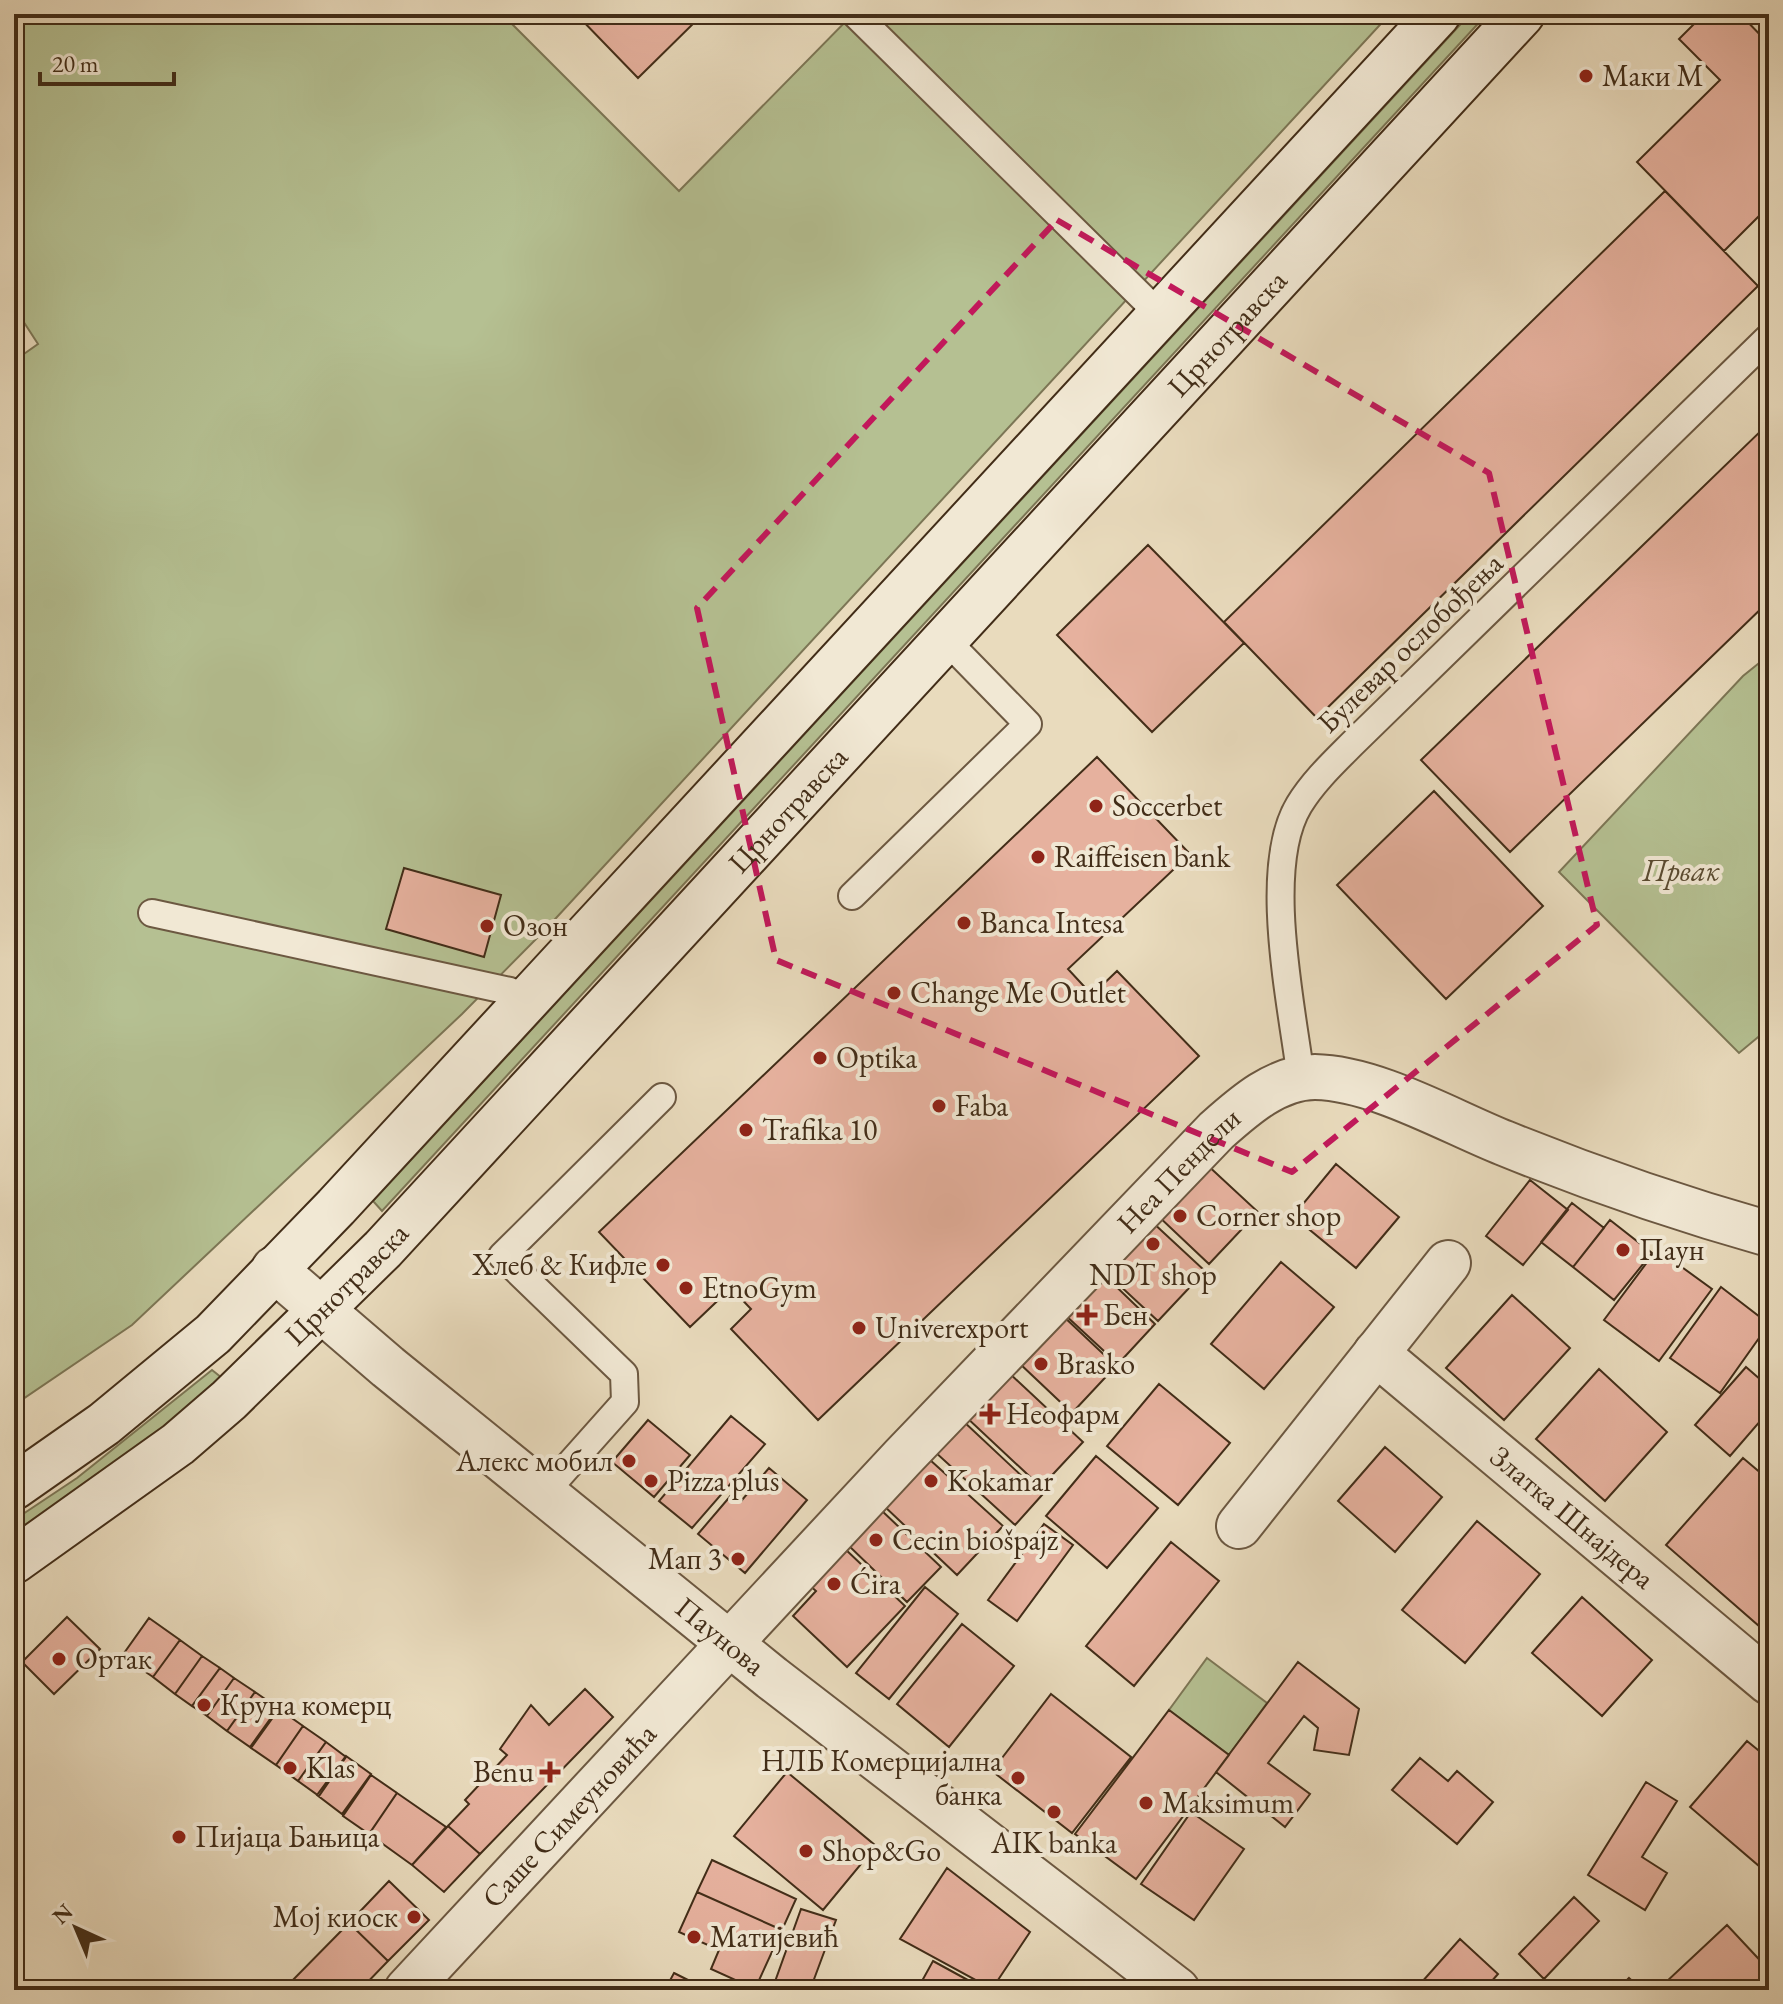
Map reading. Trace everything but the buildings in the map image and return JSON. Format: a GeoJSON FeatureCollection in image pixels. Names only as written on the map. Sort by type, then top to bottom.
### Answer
{"type":"FeatureCollection","features":[{"type":"Feature","properties":{"kind":"main road","name":"Црнотравска"},"geometry":{"type":"LineString","coordinates":[[14,1487],[104,1424],[213,1334],[526,1003],[1438,14]]}},
{"type":"Feature","properties":{"kind":"main road","name":"Црнотравска"},"geometry":{"type":"LineString","coordinates":[[14,1561],[178,1444],[383,1249],[1522,14]]}},
{"type":"Feature","properties":{"kind":"main road","name":"Неа Пендели"},"geometry":{"type":"LineString","coordinates":[[731,1644],[903,1457],[1216,1131],[1285,1082],[1334,1079],[1369,1088],[1538,1156],[1769,1234]]}},
{"type":"Feature","properties":{"kind":"main road"},"geometry":{"type":"LineString","coordinates":[[1239,1526],[1448,1263]]}},
{"type":"Feature","properties":{"kind":"main road","name":"Паунова"},"geometry":{"type":"LineString","coordinates":[[274,1269],[731,1644],[1177,1990]]}},
{"type":"Feature","properties":{"kind":"main road","name":"Златка Шнајдера"},"geometry":{"type":"LineString","coordinates":[[1376,1353],[1769,1682]]}},
{"type":"Feature","properties":{"kind":"main road","name":"Саше Симеуновића"},"geometry":{"type":"LineString","coordinates":[[407,1990],[731,1644]]}},
{"type":"Feature","properties":{"kind":"lane"},"geometry":{"type":"LineString","coordinates":[[855,14],[1145,300],[1158,317]]}},
{"type":"Feature","properties":{"kind":"lane","name":"Булевар ослобођења"},"geometry":{"type":"LineString","coordinates":[[1301,1079],[1280,905],[1281,872],[1289,826],[1299,805],[1352,744],[1769,337]]}},
{"type":"Feature","properties":{"kind":"lane"},"geometry":{"type":"LineString","coordinates":[[852,896],[1028,724],[945,639]]}},
{"type":"Feature","properties":{"kind":"lane"},"geometry":{"type":"LineString","coordinates":[[152,913],[510,991],[526,1003]]}},
{"type":"Feature","properties":{"kind":"lane"},"geometry":{"type":"LineString","coordinates":[[544,1493],[625,1402],[624,1374],[502,1256],[662,1097]]}},
{"type":"Feature","properties":{"kind":"highlighted area"},"geometry":{"type":"Polygon","coordinates":[[[1057,220],[1489,473],[1597,925],[1292,1172],[776,960],[697,608],[1057,220]]]}},
{"type":"Feature","properties":{"kind":"green space"},"geometry":{"type":"Polygon","coordinates":[[[14,14],[502,14],[679,191],[853,14],[1390,14],[545,930],[462,1014],[132,1325],[14,1405],[14,361],[38,344],[14,307],[14,14]]]}},
{"type":"Feature","properties":{"kind":"green space"},"geometry":{"type":"Polygon","coordinates":[[[1470,14],[1487,14],[382,1211],[373,1201],[1470,14]]]}},
{"type":"Feature","properties":{"kind":"green space","name":"Првак"},"geometry":{"type":"Polygon","coordinates":[[[1769,655],[1769,1028],[1739,1053],[1559,872],[1743,676],[1769,655]]]}},
{"type":"Feature","properties":{"kind":"green space"},"geometry":{"type":"Polygon","coordinates":[[[212,1370],[222,1378],[131,1454],[14,1539],[14,1520],[77,1478],[212,1370]]]}},
{"type":"Feature","properties":{"kind":"green space"},"geometry":{"type":"Polygon","coordinates":[[[1207,1658],[1267,1703],[1229,1755],[1169,1710],[1207,1658]]]}},
{"type":"Feature","properties":{"kind":"place","name":"Маки М"},"geometry":{"type":"Point","coordinates":[1586,76]}},
{"type":"Feature","properties":{"kind":"place","name":"Soccerbet"},"geometry":{"type":"Point","coordinates":[1096,806]}},
{"type":"Feature","properties":{"kind":"place","name":"Raiffeisen bank"},"geometry":{"type":"Point","coordinates":[1038,857]}},
{"type":"Feature","properties":{"kind":"place","name":"Banca Intesa"},"geometry":{"type":"Point","coordinates":[964,923]}},
{"type":"Feature","properties":{"kind":"place","name":"Озон"},"geometry":{"type":"Point","coordinates":[487,926]}},
{"type":"Feature","properties":{"kind":"place","name":"Change Me Outlet"},"geometry":{"type":"Point","coordinates":[894,993]}},
{"type":"Feature","properties":{"kind":"place","name":"Optika"},"geometry":{"type":"Point","coordinates":[820,1058]}},
{"type":"Feature","properties":{"kind":"place","name":"Faba"},"geometry":{"type":"Point","coordinates":[939,1106]}},
{"type":"Feature","properties":{"kind":"place","name":"Trafika 10"},"geometry":{"type":"Point","coordinates":[746,1130]}},
{"type":"Feature","properties":{"kind":"place","name":"Corner shop"},"geometry":{"type":"Point","coordinates":[1180,1216]}},
{"type":"Feature","properties":{"kind":"place","name":"NDT shop"},"geometry":{"type":"Point","coordinates":[1153,1244]}},
{"type":"Feature","properties":{"kind":"place","name":"Паун"},"geometry":{"type":"Point","coordinates":[1623,1250]}},
{"type":"Feature","properties":{"kind":"place","name":"Хлеб & Кифле"},"geometry":{"type":"Point","coordinates":[663,1265]}},
{"type":"Feature","properties":{"kind":"place","name":"EtnoGym"},"geometry":{"type":"Point","coordinates":[686,1288]}},
{"type":"Feature","properties":{"kind":"place","name":"Бен"},"geometry":{"type":"Point","coordinates":[1087,1315]}},
{"type":"Feature","properties":{"kind":"place","name":"Univerexport"},"geometry":{"type":"Point","coordinates":[859,1328]}},
{"type":"Feature","properties":{"kind":"place","name":"Brasko"},"geometry":{"type":"Point","coordinates":[1041,1364]}},
{"type":"Feature","properties":{"kind":"place","name":"Неофарм"},"geometry":{"type":"Point","coordinates":[990,1414]}},
{"type":"Feature","properties":{"kind":"place","name":"Алекс мобил"},"geometry":{"type":"Point","coordinates":[629,1461]}},
{"type":"Feature","properties":{"kind":"place","name":"Pizza plus"},"geometry":{"type":"Point","coordinates":[651,1481]}},
{"type":"Feature","properties":{"kind":"place","name":"Kokamar"},"geometry":{"type":"Point","coordinates":[931,1481]}},
{"type":"Feature","properties":{"kind":"place","name":"Cecin biošpajz"},"geometry":{"type":"Point","coordinates":[876,1540]}},
{"type":"Feature","properties":{"kind":"place","name":"Мап 3"},"geometry":{"type":"Point","coordinates":[738,1559]}},
{"type":"Feature","properties":{"kind":"place","name":"Ćira"},"geometry":{"type":"Point","coordinates":[834,1584]}},
{"type":"Feature","properties":{"kind":"place","name":"Ортак"},"geometry":{"type":"Point","coordinates":[59,1659]}},
{"type":"Feature","properties":{"kind":"place","name":"Круна комерц"},"geometry":{"type":"Point","coordinates":[204,1705]}},
{"type":"Feature","properties":{"kind":"place","name":"Klas"},"geometry":{"type":"Point","coordinates":[290,1768]}},
{"type":"Feature","properties":{"kind":"place","name":"Benu"},"geometry":{"type":"Point","coordinates":[550,1772]}},
{"type":"Feature","properties":{"kind":"place","name":"НЛБ Комерцијална банка"},"geometry":{"type":"Point","coordinates":[1018,1778]}},
{"type":"Feature","properties":{"kind":"place","name":"Maksimum"},"geometry":{"type":"Point","coordinates":[1146,1803]}},
{"type":"Feature","properties":{"kind":"place","name":"AIK banka"},"geometry":{"type":"Point","coordinates":[1054,1812]}},
{"type":"Feature","properties":{"kind":"place","name":"Пијаца Бањица"},"geometry":{"type":"Point","coordinates":[179,1837]}},
{"type":"Feature","properties":{"kind":"place","name":"Shop&Go"},"geometry":{"type":"Point","coordinates":[806,1851]}},
{"type":"Feature","properties":{"kind":"place","name":"Мој киоск"},"geometry":{"type":"Point","coordinates":[414,1917]}},
{"type":"Feature","properties":{"kind":"place","name":"Матијевић"},"geometry":{"type":"Point","coordinates":[694,1937]}}]}
